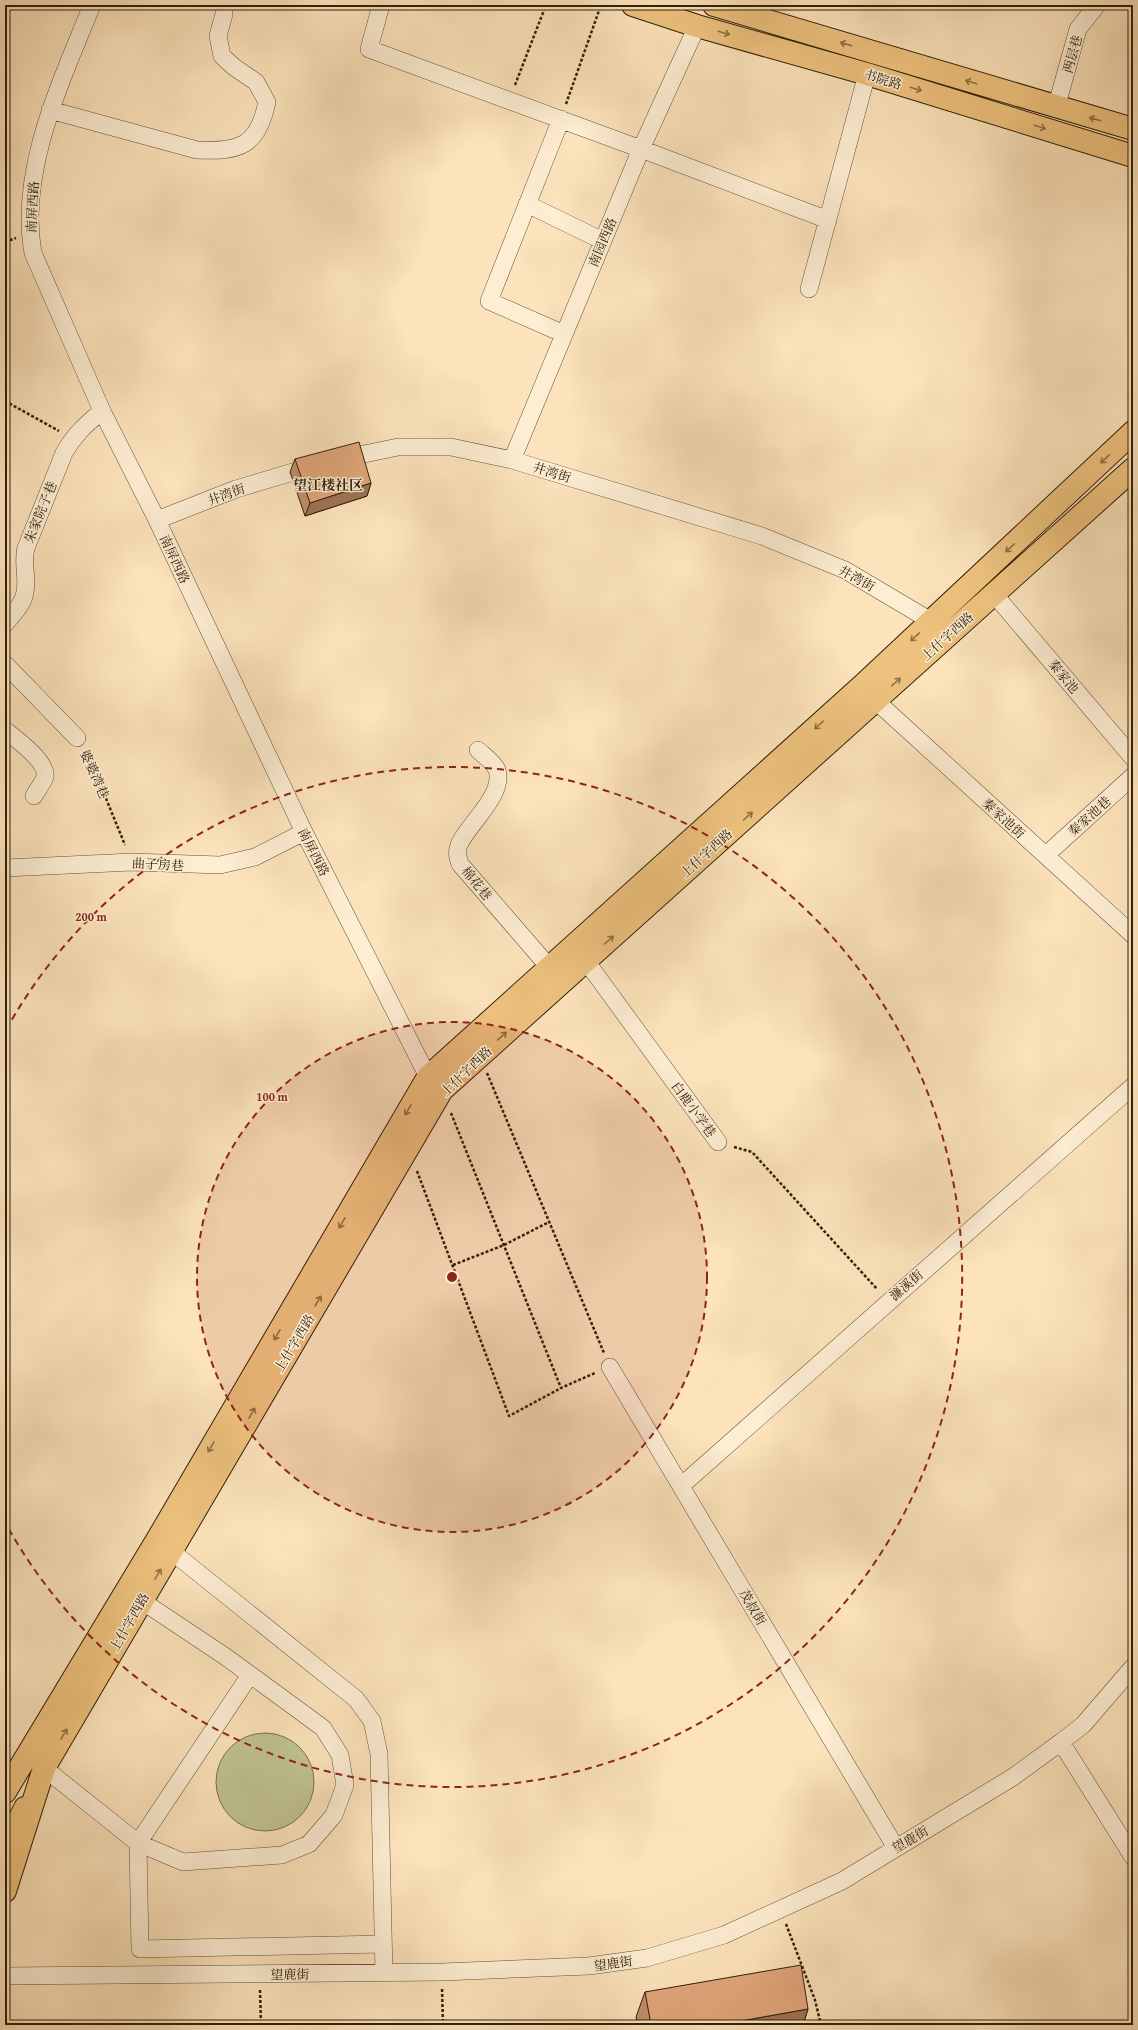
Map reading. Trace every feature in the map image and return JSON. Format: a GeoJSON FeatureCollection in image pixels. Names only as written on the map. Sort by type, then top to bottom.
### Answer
{"type":"FeatureCollection","features":[{"type":"Feature","properties":{"kind":"main road","name":"书院路"},"geometry":{"type":"LineString","coordinates":[[633,5],[697,26],[867,74],[1133,156]]}},
{"type":"Feature","properties":{"kind":"main road","name":"书院路"},"geometry":{"type":"LineString","coordinates":[[715,5],[1056,108],[1133,129]]}},
{"type":"Feature","properties":{"kind":"main road","name":"上什字西路"},"geometry":{"type":"LineString","coordinates":[[5,1891],[35,1763],[152,1547],[435,1084],[550,967],[863,686],[1133,432]]}},
{"type":"Feature","properties":{"kind":"main road","name":"上什字西路"},"geometry":{"type":"LineString","coordinates":[[5,1792],[35,1763],[142,1601],[408,1148],[435,1084],[480,1056],[1133,469]]}},
{"type":"Feature","properties":{"kind":"main road"},"geometry":{"type":"LineString","coordinates":[[5,1803],[35,1763]]}},
{"type":"Feature","properties":{"kind":"main road"},"geometry":{"type":"LineString","coordinates":[[5,1848],[35,1763]]}},
{"type":"Feature","properties":{"kind":"street","name":"南屏西路"},"geometry":{"type":"LineString","coordinates":[[92,5],[50,110],[34,175],[30,233],[33,253],[102,411],[157,520],[304,832],[435,1084]]}},
{"type":"Feature","properties":{"kind":"street"},"geometry":{"type":"LineString","coordinates":[[381,5],[369,49],[561,119],[828,220]]}},
{"type":"Feature","properties":{"kind":"street","name":"两层巷"},"geometry":{"type":"LineString","coordinates":[[1056,108],[1078,29],[1097,5]]}},
{"type":"Feature","properties":{"kind":"street"},"geometry":{"type":"LineString","coordinates":[[50,110],[197,150],[219,151],[238,147],[254,138],[263,120],[267,102],[256,82],[234,67],[222,56],[218,36],[224,14]]}},
{"type":"Feature","properties":{"kind":"street","name":"南园西路"},"geometry":{"type":"LineString","coordinates":[[512,460],[641,149],[697,26]]}},
{"type":"Feature","properties":{"kind":"street"},"geometry":{"type":"LineString","coordinates":[[809,290],[867,74]]}},
{"type":"Feature","properties":{"kind":"street"},"geometry":{"type":"LineString","coordinates":[[561,119],[488,301],[564,334]]}},
{"type":"Feature","properties":{"kind":"street"},"geometry":{"type":"LineString","coordinates":[[527,204],[603,241]]}},
{"type":"Feature","properties":{"kind":"street","name":"朱家院子巷"},"geometry":{"type":"LineString","coordinates":[[5,624],[20,604],[25,593],[24,556],[26,548],[64,453],[72,438],[102,411]]}},
{"type":"Feature","properties":{"kind":"street","name":"井湾街"},"geometry":{"type":"LineString","coordinates":[[157,520],[236,489],[290,472],[354,455],[398,447],[451,447],[512,460],[762,536],[845,570],[931,621]]}},
{"type":"Feature","properties":{"kind":"street","name":"秦家池"},"geometry":{"type":"LineString","coordinates":[[994,594],[1133,758]]}},
{"type":"Feature","properties":{"kind":"street","name":"婆婆湾巷"},"geometry":{"type":"LineString","coordinates":[[5,664],[77,738]]}},
{"type":"Feature","properties":{"kind":"street","name":"秦家池街"},"geometry":{"type":"LineString","coordinates":[[876,701],[1133,935]]}},
{"type":"Feature","properties":{"kind":"street"},"geometry":{"type":"LineString","coordinates":[[5,730],[26,748],[44,769],[45,776],[34,796]]}},
{"type":"Feature","properties":{"kind":"street","name":"棉花巷"},"geometry":{"type":"LineString","coordinates":[[478,750],[497,768],[499,777],[486,807],[459,846],[457,855],[460,864],[550,967]]}},
{"type":"Feature","properties":{"kind":"street","name":"秦家池巷"},"geometry":{"type":"LineString","coordinates":[[1046,855],[1133,776]]}},
{"type":"Feature","properties":{"kind":"street","name":"曲子房巷"},"geometry":{"type":"LineString","coordinates":[[5,868],[132,862],[220,865],[255,856],[304,832]]}},
{"type":"Feature","properties":{"kind":"street","name":"白鹿小学巷"},"geometry":{"type":"LineString","coordinates":[[586,961],[718,1142]]}},
{"type":"Feature","properties":{"kind":"street","name":"濂溪街"},"geometry":{"type":"LineString","coordinates":[[680,1486],[1133,1086]]}},
{"type":"Feature","properties":{"kind":"street","name":"茂叔街"},"geometry":{"type":"LineString","coordinates":[[610,1367],[896,1848]]}},
{"type":"Feature","properties":{"kind":"street"},"geometry":{"type":"LineString","coordinates":[[171,1551],[356,1699],[372,1721],[379,1754],[384,1973]]}},
{"type":"Feature","properties":{"kind":"street"},"geometry":{"type":"LineString","coordinates":[[35,1763],[138,1843],[183,1862],[282,1854],[309,1844],[334,1815],[345,1785],[340,1755],[323,1728],[250,1675],[142,1601]]}},
{"type":"Feature","properties":{"kind":"street","name":"望鹿街"},"geometry":{"type":"LineString","coordinates":[[5,1976],[442,1972],[589,1966],[647,1958],[724,1935],[842,1881],[1013,1776],[1061,1742],[1083,1725],[1133,1667]]}},
{"type":"Feature","properties":{"kind":"street"},"geometry":{"type":"LineString","coordinates":[[250,1675],[138,1843],[140,1949],[383,1944]]}},
{"type":"Feature","properties":{"kind":"street"},"geometry":{"type":"LineString","coordinates":[[1061,1742],[1133,1858]]}},
{"type":"Feature","properties":{"kind":"path"},"geometry":{"type":"LineString","coordinates":[[509,100],[546,5]]}},
{"type":"Feature","properties":{"kind":"path"},"geometry":{"type":"LineString","coordinates":[[561,119],[601,5]]}},
{"type":"Feature","properties":{"kind":"path"},"geometry":{"type":"LineString","coordinates":[[5,401],[72,438]]}},
{"type":"Feature","properties":{"kind":"path","name":"婆婆湾巷"},"geometry":{"type":"LineString","coordinates":[[77,738],[85,749],[132,862]]}},
{"type":"Feature","properties":{"kind":"path"},"geometry":{"type":"LineString","coordinates":[[408,1148],[509,1416],[561,1388],[610,1367],[480,1056]]}},
{"type":"Feature","properties":{"kind":"path"},"geometry":{"type":"LineString","coordinates":[[435,1084],[504,1245],[561,1388]]}},
{"type":"Feature","properties":{"kind":"path","name":"白鹿小学巷"},"geometry":{"type":"LineString","coordinates":[[718,1142],[752,1152],[888,1301]]}},
{"type":"Feature","properties":{"kind":"path"},"geometry":{"type":"LineString","coordinates":[[452,1266],[504,1245],[549,1222]]}},
{"type":"Feature","properties":{"kind":"path"},"geometry":{"type":"LineString","coordinates":[[780,1910],[815,2000],[821,2025]]}},
{"type":"Feature","properties":{"kind":"path"},"geometry":{"type":"LineString","coordinates":[[442,1972],[443,2025]]}},
{"type":"Feature","properties":{"kind":"path"},"geometry":{"type":"LineString","coordinates":[[259,1974],[261,2025]]}},
{"type":"Feature","properties":{"kind":"green space"},"geometry":{"type":"Polygon","coordinates":[[[265,1733],[275,1734],[292,1741],[306,1755],[313,1772],[313,1792],[306,1809],[292,1823],[275,1830],[265,1831],[255,1830],[238,1823],[224,1809],[217,1792],[216,1782],[217,1772],[224,1755],[238,1741],[255,1734],[265,1733]]]}},
{"type":"Feature","properties":{"kind":"building"},"geometry":{"type":"Polygon","coordinates":[[[359,442],[371,483],[310,503],[295,459],[359,442]]]}},
{"type":"Feature","properties":{"kind":"building"},"geometry":{"type":"Polygon","coordinates":[[[801,1965],[808,2009],[718,2025],[651,2025],[645,1992],[801,1965]]]}},
{"type":"Feature","properties":{"kind":"district","name":"望江楼社区"},"geometry":{"type":"Point","coordinates":[328,485]}}]}
